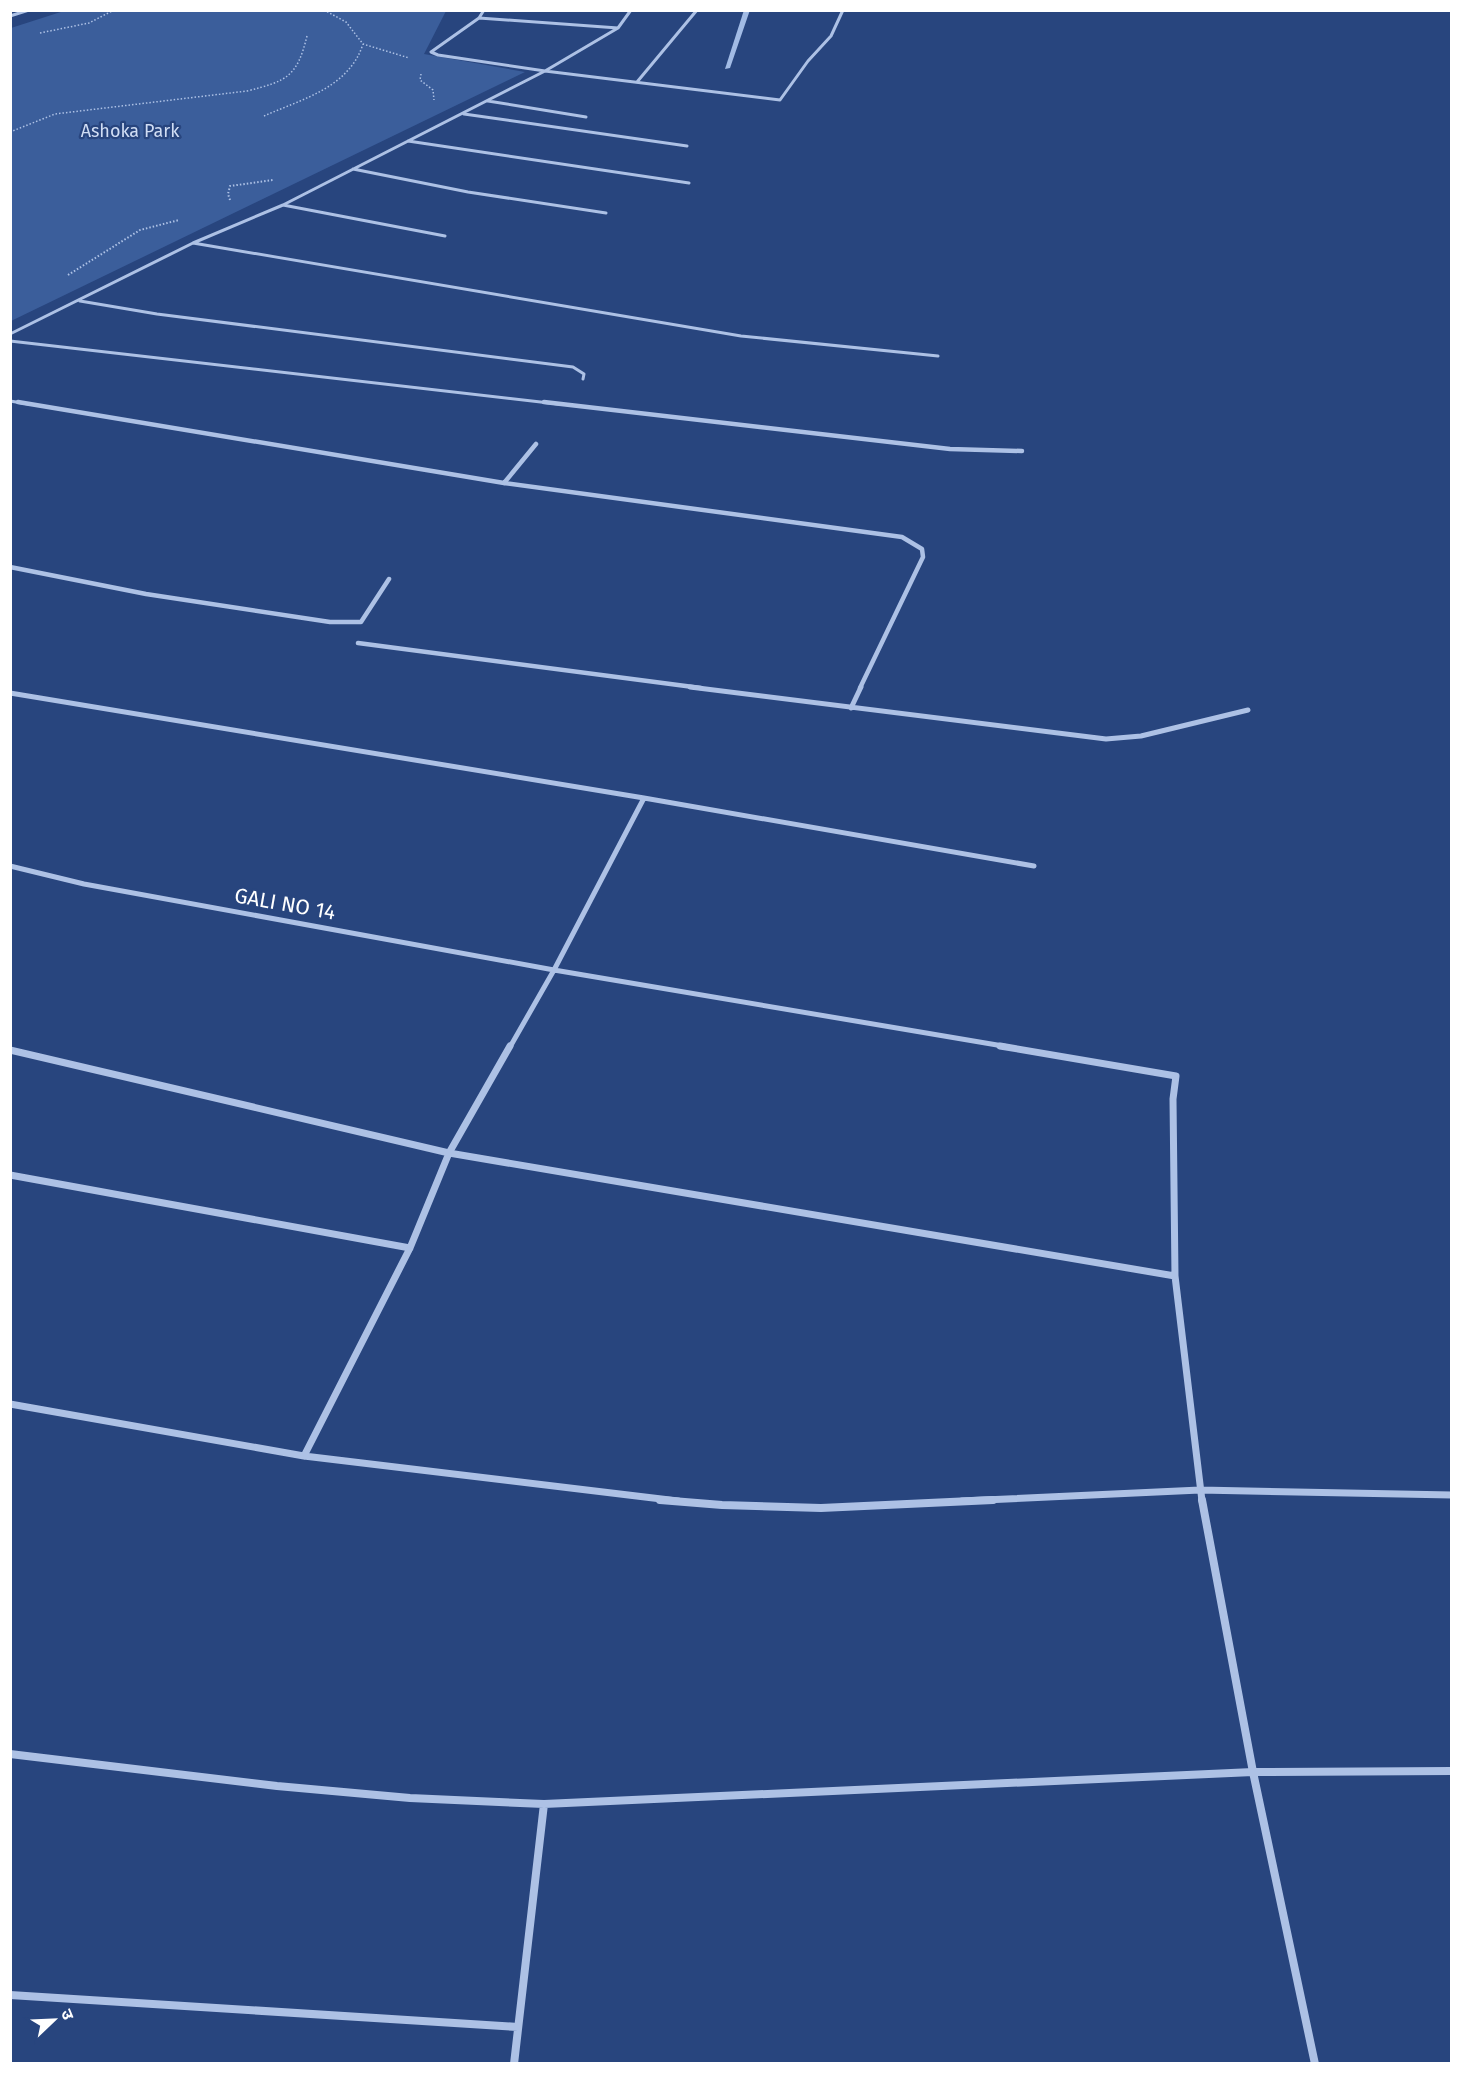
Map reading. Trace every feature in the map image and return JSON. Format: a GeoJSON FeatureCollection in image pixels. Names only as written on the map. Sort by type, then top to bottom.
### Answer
{"type":"FeatureCollection","features":[{"type":"Feature","properties":{"kind":"street"},"geometry":{"type":"LineString","coordinates":[[10,16],[28,10]]}},
{"type":"Feature","properties":{"kind":"street"},"geometry":{"type":"LineString","coordinates":[[484,10],[479,18],[432,52],[438,55],[545,71],[780,100],[808,61],[831,36],[843,10]]}},
{"type":"Feature","properties":{"kind":"street"},"geometry":{"type":"LineString","coordinates":[[10,334],[193,243],[283,205],[488,101],[618,28],[631,10]]}},
{"type":"Feature","properties":{"kind":"street"},"geometry":{"type":"LineString","coordinates":[[637,82],[697,10]]}},
{"type":"Feature","properties":{"kind":"street"},"geometry":{"type":"LineString","coordinates":[[479,18],[618,28]]}},
{"type":"Feature","properties":{"kind":"street"},"geometry":{"type":"LineString","coordinates":[[488,101],[586,117]]}},
{"type":"Feature","properties":{"kind":"street"},"geometry":{"type":"LineString","coordinates":[[464,113],[687,146]]}},
{"type":"Feature","properties":{"kind":"street"},"geometry":{"type":"LineString","coordinates":[[407,141],[689,183]]}},
{"type":"Feature","properties":{"kind":"street"},"geometry":{"type":"LineString","coordinates":[[353,169],[468,192],[606,213]]}},
{"type":"Feature","properties":{"kind":"street"},"geometry":{"type":"LineString","coordinates":[[283,205],[445,236]]}},
{"type":"Feature","properties":{"kind":"street"},"geometry":{"type":"LineString","coordinates":[[193,243],[741,336],[938,356]]}},
{"type":"Feature","properties":{"kind":"street"},"geometry":{"type":"LineString","coordinates":[[79,301],[157,314],[573,367],[584,374],[583,379]]}},
{"type":"Feature","properties":{"kind":"street"},"geometry":{"type":"LineString","coordinates":[[10,341],[950,449],[1022,451]]}},
{"type":"Feature","properties":{"kind":"street"},"geometry":{"type":"LineString","coordinates":[[10,401],[504,483],[887,534],[914,543],[922,549],[923,557],[851,708]]}},
{"type":"Feature","properties":{"kind":"street"},"geometry":{"type":"LineString","coordinates":[[504,483],[536,444]]}},
{"type":"Feature","properties":{"kind":"street"},"geometry":{"type":"LineString","coordinates":[[10,567],[146,594],[330,622],[361,622],[389,579]]}},
{"type":"Feature","properties":{"kind":"street"},"geometry":{"type":"LineString","coordinates":[[358,643],[1106,739],[1141,736],[1248,710]]}},
{"type":"Feature","properties":{"kind":"street"},"geometry":{"type":"LineString","coordinates":[[10,693],[644,798],[1034,866]]}},
{"type":"Feature","properties":{"kind":"street"},"geometry":{"type":"LineString","coordinates":[[304,1456],[410,1248],[449,1153],[554,970],[644,798]]}},
{"type":"Feature","properties":{"kind":"street","name":"GALI NO 14"},"geometry":{"type":"LineString","coordinates":[[10,866],[95,886],[554,970],[1176,1076],[1173,1100],[1175,1276]]}},
{"type":"Feature","properties":{"kind":"street"},"geometry":{"type":"LineString","coordinates":[[10,1050],[449,1153],[1175,1276],[1200,1490],[1253,1772],[1315,2064]]}},
{"type":"Feature","properties":{"kind":"street"},"geometry":{"type":"LineString","coordinates":[[10,1175],[410,1248]]}},
{"type":"Feature","properties":{"kind":"street"},"geometry":{"type":"LineString","coordinates":[[10,1404],[304,1456],[650,1499],[733,1505],[821,1508],[1200,1490],[1452,1495]]}},
{"type":"Feature","properties":{"kind":"street"},"geometry":{"type":"LineString","coordinates":[[10,1754],[160,1775],[463,1802],[544,1804],[1253,1772],[1452,1771]]}},
{"type":"Feature","properties":{"kind":"street"},"geometry":{"type":"LineString","coordinates":[[514,2064],[544,1804]]}},
{"type":"Feature","properties":{"kind":"street"},"geometry":{"type":"LineString","coordinates":[[10,1995],[518,2027]]}},
{"type":"Feature","properties":{"kind":"path"},"geometry":{"type":"LineString","coordinates":[[324,10],[346,22],[363,44],[401,55],[415,62]]}},
{"type":"Feature","properties":{"kind":"path"},"geometry":{"type":"LineString","coordinates":[[40,33],[89,24],[114,11]]}},
{"type":"Feature","properties":{"kind":"path"},"geometry":{"type":"LineString","coordinates":[[10,132],[55,114],[247,91],[269,85],[286,77],[299,65],[307,36]]}},
{"type":"Feature","properties":{"kind":"path"},"geometry":{"type":"LineString","coordinates":[[264,116],[328,86],[351,71],[362,54],[363,44]]}},
{"type":"Feature","properties":{"kind":"path"},"geometry":{"type":"LineString","coordinates":[[421,71],[420,80],[434,90],[433,106]]}},
{"type":"Feature","properties":{"kind":"path"},"geometry":{"type":"LineString","coordinates":[[231,204],[228,194],[231,186],[279,179]]}},
{"type":"Feature","properties":{"kind":"path"},"geometry":{"type":"LineString","coordinates":[[68,275],[140,230],[182,220]]}},
{"type":"Feature","properties":{"kind":"green space","name":"Ashoka Park"},"geometry":{"type":"Polygon","coordinates":[[[67,10],[446,11],[424,54],[525,72],[11,321],[11,28],[67,10]]]}},
{"type":"Feature","properties":{"kind":"waterway"},"geometry":{"type":"LineString","coordinates":[[727,68],[747,10]]}}]}
